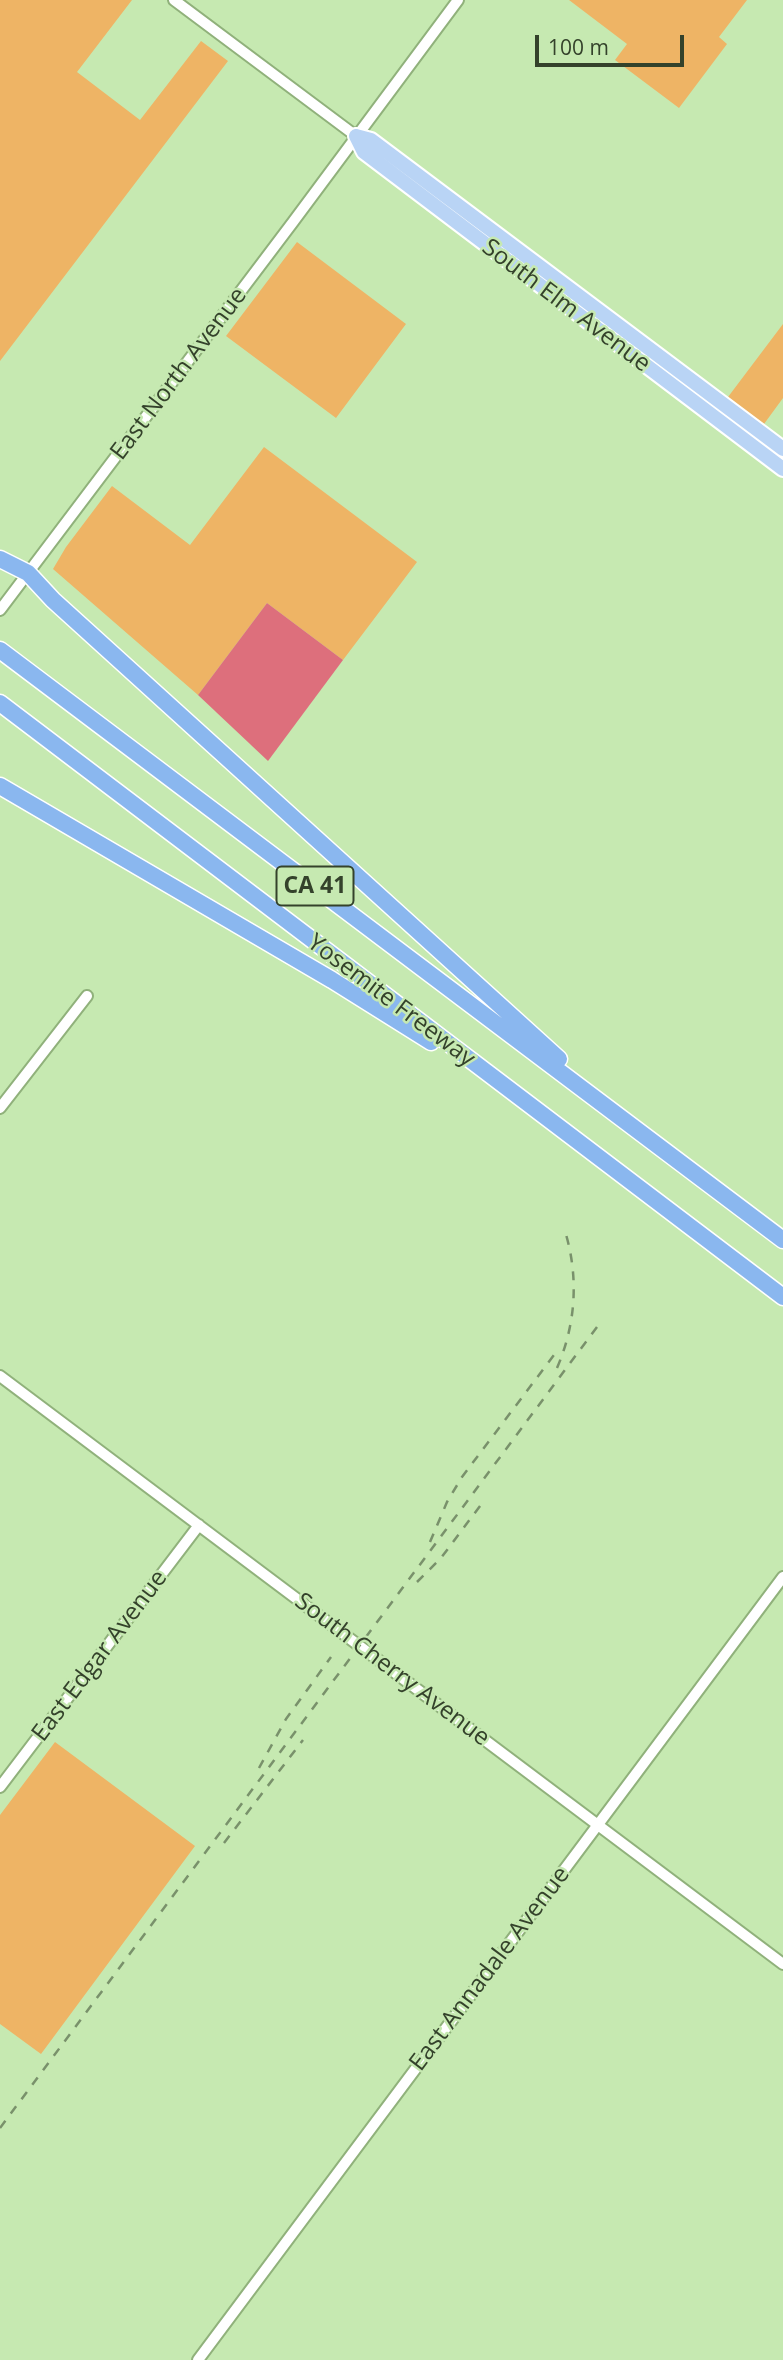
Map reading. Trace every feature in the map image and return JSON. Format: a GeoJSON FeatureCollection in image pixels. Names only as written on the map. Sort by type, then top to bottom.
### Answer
{"type":"FeatureCollection","features":[{"type":"Feature","properties":{"kind":"highway"},"geometry":{"type":"LineString","coordinates":[[0,559],[28,573],[53,600],[517,1019],[614,1112]]}},
{"type":"Feature","properties":{"kind":"highway","name":"Yosemite Freeway"},"geometry":{"type":"LineString","coordinates":[[0,650],[783,1240]]}},
{"type":"Feature","properties":{"kind":"highway","name":"Yosemite Freeway"},"geometry":{"type":"LineString","coordinates":[[0,703],[783,1297]]}},
{"type":"Feature","properties":{"kind":"highway"},"geometry":{"type":"LineString","coordinates":[[0,786],[332,980],[541,1115]]}},
{"type":"Feature","properties":{"kind":"main road","name":"South Elm Avenue"},"geometry":{"type":"LineString","coordinates":[[356,136],[371,140],[783,449]]}},
{"type":"Feature","properties":{"kind":"main road","name":"South Elm Avenue"},"geometry":{"type":"LineString","coordinates":[[356,136],[364,152],[783,469]]}},
{"type":"Feature","properties":{"kind":"street","name":"South Elm Avenue"},"geometry":{"type":"LineString","coordinates":[[174,0],[356,136]]}},
{"type":"Feature","properties":{"kind":"street","name":"East North Avenue"},"geometry":{"type":"LineString","coordinates":[[0,610],[458,0]]}},
{"type":"Feature","properties":{"kind":"street"},"geometry":{"type":"LineString","coordinates":[[0,1108],[87,996]]}},
{"type":"Feature","properties":{"kind":"street","name":"South Cherry Avenue"},"geometry":{"type":"LineString","coordinates":[[0,1376],[783,1964]]}},
{"type":"Feature","properties":{"kind":"street","name":"East Edgar Avenue"},"geometry":{"type":"LineString","coordinates":[[0,1787],[199,1525]]}},
{"type":"Feature","properties":{"kind":"street","name":"East Annadale Avenue"},"geometry":{"type":"LineString","coordinates":[[198,2360],[783,1577]]}},
{"type":"Feature","properties":{"kind":"shaded area"},"geometry":{"type":"Polygon","coordinates":[[[0,0],[132,0],[77,72],[140,120],[201,41],[228,61],[0,361],[0,0]]]}},
{"type":"Feature","properties":{"kind":"shaded area"},"geometry":{"type":"Polygon","coordinates":[[[569,0],[747,0],[719,37],[727,44],[679,108],[615,60],[627,44],[569,0]]]}},
{"type":"Feature","properties":{"kind":"shaded area"},"geometry":{"type":"Polygon","coordinates":[[[297,242],[406,324],[336,418],[226,336],[297,242]]]}},
{"type":"Feature","properties":{"kind":"shaded area"},"geometry":{"type":"Polygon","coordinates":[[[783,324],[783,398],[764,424],[728,397],[783,324]]]}},
{"type":"Feature","properties":{"kind":"shaded area"},"geometry":{"type":"Polygon","coordinates":[[[264,447],[417,562],[343,660],[267,603],[198,695],[53,569],[66,547],[112,486],[190,545],[264,447]]]}},
{"type":"Feature","properties":{"kind":"shaded area"},"geometry":{"type":"Polygon","coordinates":[[[267,603],[343,660],[268,761],[198,695],[267,603]]]}},
{"type":"Feature","properties":{"kind":"shaded area"},"geometry":{"type":"Polygon","coordinates":[[[55,1742],[195,1846],[41,2054],[0,2024],[0,1815],[55,1742]]]}},
{"type":"Feature","properties":{"kind":"railway"},"geometry":{"type":"LineString","coordinates":[[557,1368],[572,1317],[574,1283],[565,1231]]}},
{"type":"Feature","properties":{"kind":"railway"},"geometry":{"type":"LineString","coordinates":[[0,2128],[597,1327]]}},
{"type":"Feature","properties":{"kind":"railway"},"geometry":{"type":"LineString","coordinates":[[430,1542],[447,1502],[462,1477],[554,1355]]}},
{"type":"Feature","properties":{"kind":"railway"},"geometry":{"type":"LineString","coordinates":[[417,1582],[441,1558],[483,1502]]}},
{"type":"Feature","properties":{"kind":"railway"},"geometry":{"type":"LineString","coordinates":[[259,1768],[286,1719],[331,1657]]}},
{"type":"Feature","properties":{"kind":"railway"},"geometry":{"type":"LineString","coordinates":[[224,1843],[303,1740]]}}]}
